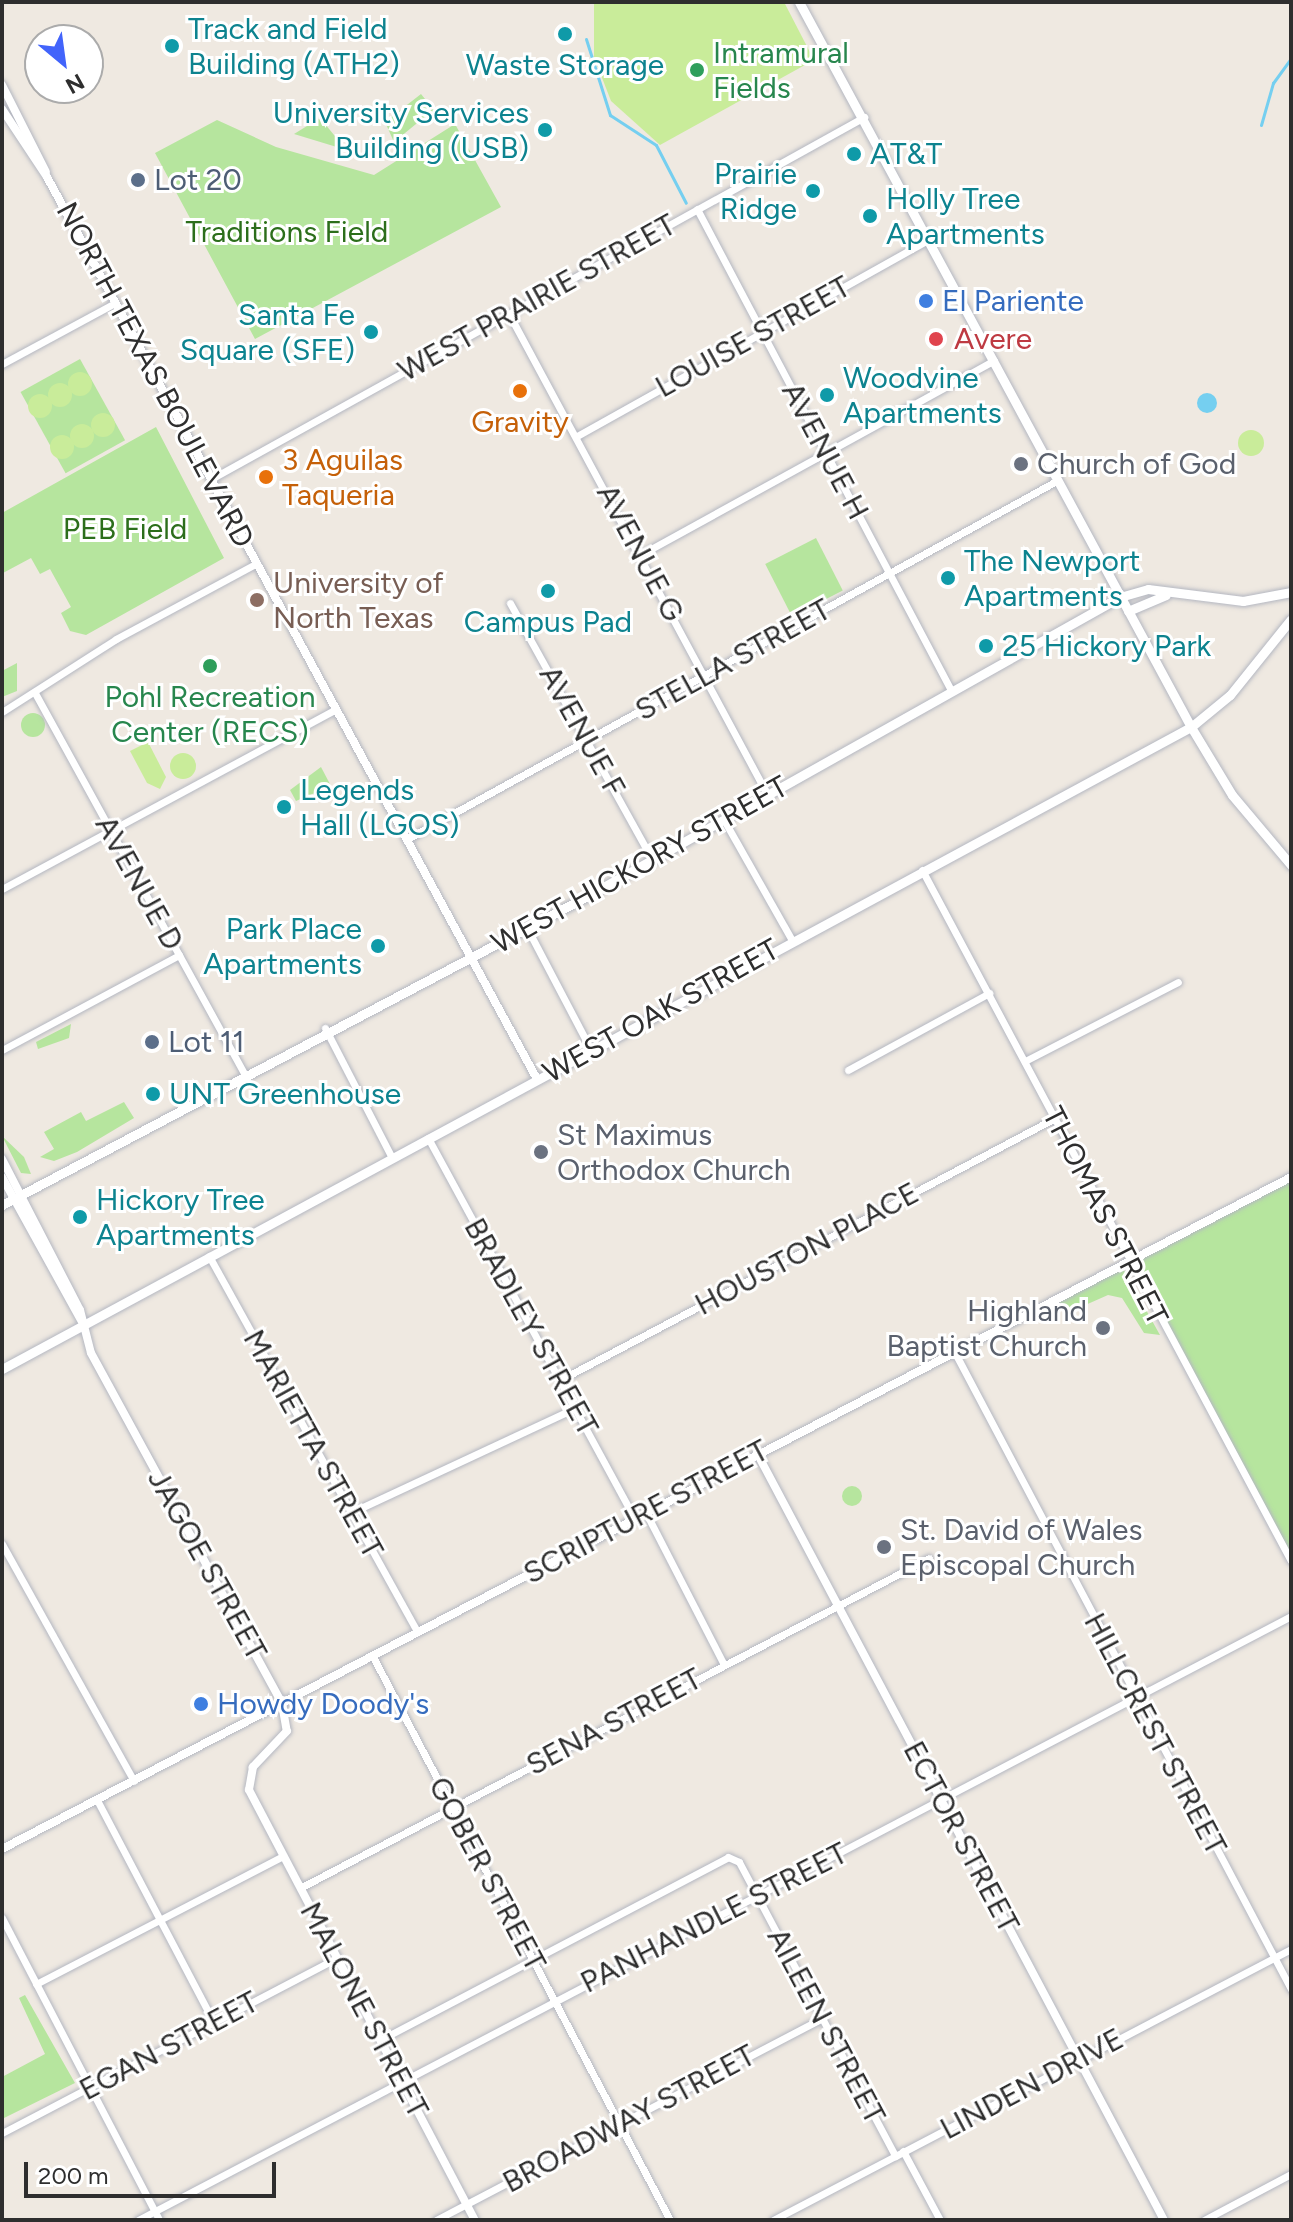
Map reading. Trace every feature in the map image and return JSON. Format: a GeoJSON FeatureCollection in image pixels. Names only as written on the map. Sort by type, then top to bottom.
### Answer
{"type":"FeatureCollection","features":[{"type":"Feature","properties":{"kind":"main road"},"geometry":{"type":"LineString","coordinates":[[799,2],[930,239],[1191,727],[1232,795],[1291,865]]}},
{"type":"Feature","properties":{"kind":"main road","name":"WEST HICKORY STREET"},"geometry":{"type":"LineString","coordinates":[[2,1205],[325,1028],[472,958],[1120,597],[1148,589],[1243,601],[1291,592]]}},
{"type":"Feature","properties":{"kind":"main road"},"geometry":{"type":"LineString","coordinates":[[1128,611],[1173,594]]}},
{"type":"Feature","properties":{"kind":"main road","name":"WEST OAK STREET"},"geometry":{"type":"LineString","coordinates":[[2,1369],[1191,727],[1230,695],[1291,619]]}},
{"type":"Feature","properties":{"kind":"street","name":"NORTH TEXAS BOULEVARD"},"geometry":{"type":"LineString","coordinates":[[2,85],[47,177],[537,1079]]}},
{"type":"Feature","properties":{"kind":"street","name":"NORTH TEXAS BOULEVARD"},"geometry":{"type":"LineString","coordinates":[[2,109],[47,177]]}},
{"type":"Feature","properties":{"kind":"street","name":"WEST PRAIRIE STREET"},"geometry":{"type":"LineString","coordinates":[[211,479],[864,117]]}},
{"type":"Feature","properties":{"kind":"street","name":"AVENUE H"},"geometry":{"type":"LineString","coordinates":[[697,209],[952,692]]}},
{"type":"Feature","properties":{"kind":"street","name":"LOUISE STREET"},"geometry":{"type":"LineString","coordinates":[[577,436],[930,239]]}},
{"type":"Feature","properties":{"kind":"street"},"geometry":{"type":"LineString","coordinates":[[2,364],[115,303]]}},
{"type":"Feature","properties":{"kind":"street","name":"AVENUE G"},"geometry":{"type":"LineString","coordinates":[[509,314],[706,675],[767,794]]}},
{"type":"Feature","properties":{"kind":"street"},"geometry":{"type":"LineString","coordinates":[[640,555],[994,360]]}},
{"type":"Feature","properties":{"kind":"street","name":"STELLA STREET"},"geometry":{"type":"LineString","coordinates":[[407,839],[1058,480]]}},
{"type":"Feature","properties":{"kind":"street"},"geometry":{"type":"LineString","coordinates":[[2,712],[116,639],[257,563]]}},
{"type":"Feature","properties":{"kind":"street","name":"AVENUE F"},"geometry":{"type":"LineString","coordinates":[[510,603],[652,859]]}},
{"type":"Feature","properties":{"kind":"street","name":"AVENUE D"},"geometry":{"type":"LineString","coordinates":[[35,693],[244,1073]]}},
{"type":"Feature","properties":{"kind":"street"},"geometry":{"type":"LineString","coordinates":[[2,889],[336,709]]}},
{"type":"Feature","properties":{"kind":"street"},"geometry":{"type":"LineString","coordinates":[[724,820],[792,940]]}},
{"type":"Feature","properties":{"kind":"street","name":"THOMAS STREET"},"geometry":{"type":"LineString","coordinates":[[922,870],[1128,1261],[1291,1561]]}},
{"type":"Feature","properties":{"kind":"street"},"geometry":{"type":"LineString","coordinates":[[527,928],[591,1050]]}},
{"type":"Feature","properties":{"kind":"street"},"geometry":{"type":"LineString","coordinates":[[2,1050],[179,955]]}},
{"type":"Feature","properties":{"kind":"street"},"geometry":{"type":"LineString","coordinates":[[1025,1061],[1178,982]]}},
{"type":"Feature","properties":{"kind":"street"},"geometry":{"type":"LineString","coordinates":[[848,1070],[989,993]]}},
{"type":"Feature","properties":{"kind":"street"},"geometry":{"type":"LineString","coordinates":[[325,1028],[392,1158]]}},
{"type":"Feature","properties":{"kind":"street","name":"HOUSTON PLACE"},"geometry":{"type":"LineString","coordinates":[[560,1380],[1055,1118]]}},
{"type":"Feature","properties":{"kind":"street","name":"BRADLEY STREET"},"geometry":{"type":"LineString","coordinates":[[428,1138],[634,1517]]}},
{"type":"Feature","properties":{"kind":"street"},"geometry":{"type":"LineString","coordinates":[[2,1159],[18,1196]]}},
{"type":"Feature","properties":{"kind":"street"},"geometry":{"type":"LineString","coordinates":[[2,1177],[18,1196]]}},
{"type":"Feature","properties":{"kind":"street","name":"SCRIPTURE STREET"},"geometry":{"type":"LineString","coordinates":[[2,1849],[645,1511],[1291,1177]]}},
{"type":"Feature","properties":{"kind":"street","name":"JAGOE STREET"},"geometry":{"type":"LineString","coordinates":[[18,1196],[83,1325],[91,1353],[282,1704]]}},
{"type":"Feature","properties":{"kind":"street","name":"MARIETTA STREET"},"geometry":{"type":"LineString","coordinates":[[209,1256],[417,1632]]}},
{"type":"Feature","properties":{"kind":"street","name":"HILLCREST STREET"},"geometry":{"type":"LineString","coordinates":[[954,1351],[1291,1989]]}},
{"type":"Feature","properties":{"kind":"street"},"geometry":{"type":"LineString","coordinates":[[350,1513],[575,1408]]}},
{"type":"Feature","properties":{"kind":"street","name":"ECTOR STREET"},"geometry":{"type":"LineString","coordinates":[[757,1453],[1164,2220]]}},
{"type":"Feature","properties":{"kind":"street"},"geometry":{"type":"LineString","coordinates":[[645,1511],[724,1665]]}},
{"type":"Feature","properties":{"kind":"street"},"geometry":{"type":"LineString","coordinates":[[2,1544],[134,1781]]}},
{"type":"Feature","properties":{"kind":"street","name":"SENA STREET"},"geometry":{"type":"LineString","coordinates":[[300,1888],[929,1558]]}},
{"type":"Feature","properties":{"kind":"street","name":"PANHANDLE STREET"},"geometry":{"type":"LineString","coordinates":[[138,2220],[1291,1616]]}},
{"type":"Feature","properties":{"kind":"street","name":"GOBER STREET"},"geometry":{"type":"LineString","coordinates":[[372,1655],[670,2220]]}},
{"type":"Feature","properties":{"kind":"street","name":"MALONE STREET"},"geometry":{"type":"LineString","coordinates":[[282,1704],[287,1731],[253,1767],[253,1799],[475,2220]]}},
{"type":"Feature","properties":{"kind":"street"},"geometry":{"type":"LineString","coordinates":[[97,1800],[214,2023]]}},
{"type":"Feature","properties":{"kind":"street"},"geometry":{"type":"LineString","coordinates":[[36,1984],[283,1856]]}},
{"type":"Feature","properties":{"kind":"street","name":"AILEEN STREET"},"geometry":{"type":"LineString","coordinates":[[532,1959],[728,1857],[739,1862],[895,2156]]}},
{"type":"Feature","properties":{"kind":"street"},"geometry":{"type":"LineString","coordinates":[[2,1918],[159,2220]]}},
{"type":"Feature","properties":{"kind":"street","name":"LINDEN DRIVE"},"geometry":{"type":"LineString","coordinates":[[773,2220],[1291,1949]]}},
{"type":"Feature","properties":{"kind":"street","name":"EGAN STREET"},"geometry":{"type":"LineString","coordinates":[[2,2133],[337,1958]]}},
{"type":"Feature","properties":{"kind":"street"},"geometry":{"type":"LineString","coordinates":[[380,2040],[532,1959]]}},
{"type":"Feature","properties":{"kind":"street","name":"BROADWAY STREET"},"geometry":{"type":"LineString","coordinates":[[436,2220],[823,2018]]}},
{"type":"Feature","properties":{"kind":"street","name":"AILEEN STREET"},"geometry":{"type":"LineString","coordinates":[[903,2151],[940,2220]]}},
{"type":"Feature","properties":{"kind":"street"},"geometry":{"type":"LineString","coordinates":[[1204,2220],[1291,2174]]}},
{"type":"Feature","properties":{"kind":"green space","name":"Intramural Fields"},"geometry":{"type":"Polygon","coordinates":[[[594,2],[784,2],[814,60],[660,145],[611,101],[594,57],[594,2]]]}},
{"type":"Feature","properties":{"kind":"green space"},"geometry":{"type":"Polygon","coordinates":[[[421,94],[438,115],[427,115],[394,142],[385,122],[421,94]]]}},
{"type":"Feature","properties":{"kind":"green space"},"geometry":{"type":"Polygon","coordinates":[[[320,118],[339,141],[340,148],[294,134],[320,118]]]}},
{"type":"Feature","properties":{"kind":"green space","name":"Traditions Field"},"geometry":{"type":"Polygon","coordinates":[[[217,120],[276,147],[374,175],[455,124],[501,207],[255,339],[155,153],[217,120]]]}},
{"type":"Feature","properties":{"kind":"green space"},"geometry":{"type":"Polygon","coordinates":[[[80,359],[125,440],[66,473],[21,392],[80,359]]]}},
{"type":"Feature","properties":{"kind":"green space"},"geometry":{"type":"Polygon","coordinates":[[[80,372],[88,376],[92,384],[88,392],[80,396],[72,392],[68,384],[72,376],[80,372]]]}},
{"type":"Feature","properties":{"kind":"green space"},"geometry":{"type":"Polygon","coordinates":[[[60,383],[68,387],[72,395],[68,403],[60,407],[52,403],[48,395],[52,387],[60,383]]]}},
{"type":"Feature","properties":{"kind":"green space"},"geometry":{"type":"Polygon","coordinates":[[[40,394],[48,398],[52,406],[48,414],[40,418],[32,414],[28,406],[32,398],[40,394]]]}},
{"type":"Feature","properties":{"kind":"green space"},"geometry":{"type":"Polygon","coordinates":[[[103,413],[111,417],[115,425],[111,433],[103,437],[95,433],[91,425],[95,417],[103,413]]]}},
{"type":"Feature","properties":{"kind":"green space"},"geometry":{"type":"Polygon","coordinates":[[[82,424],[90,428],[94,436],[90,444],[82,448],[74,444],[70,436],[74,428],[82,424]]]}},
{"type":"Feature","properties":{"kind":"green space","name":"PEB Field"},"geometry":{"type":"Polygon","coordinates":[[[156,427],[224,558],[86,635],[70,631],[61,613],[71,607],[50,569],[40,574],[31,558],[3,573],[2,513],[156,427]]]}},
{"type":"Feature","properties":{"kind":"green space"},"geometry":{"type":"Polygon","coordinates":[[[1251,430],[1261,433],[1264,443],[1261,453],[1251,456],[1241,453],[1238,443],[1241,433],[1251,430]]]}},
{"type":"Feature","properties":{"kind":"green space"},"geometry":{"type":"Polygon","coordinates":[[[62,435],[70,439],[74,447],[70,455],[62,459],[54,455],[50,447],[54,439],[62,435]]]}},
{"type":"Feature","properties":{"kind":"green space"},"geometry":{"type":"Polygon","coordinates":[[[816,538],[843,591],[792,616],[765,564],[816,538]]]}},
{"type":"Feature","properties":{"kind":"green space"},"geometry":{"type":"Polygon","coordinates":[[[17,663],[17,691],[2,697],[2,671],[17,663]]]}},
{"type":"Feature","properties":{"kind":"green space"},"geometry":{"type":"Polygon","coordinates":[[[33,713],[44,720],[45,725],[38,736],[33,737],[22,730],[21,725],[28,714],[33,713]]]}},
{"type":"Feature","properties":{"kind":"green space"},"geometry":{"type":"Polygon","coordinates":[[[148,742],[166,777],[160,789],[147,783],[130,751],[148,742]]]}},
{"type":"Feature","properties":{"kind":"green space"},"geometry":{"type":"Polygon","coordinates":[[[183,753],[192,757],[196,766],[192,775],[183,779],[174,775],[170,766],[174,757],[183,753]]]}},
{"type":"Feature","properties":{"kind":"green space"},"geometry":{"type":"Polygon","coordinates":[[[321,767],[331,786],[296,801],[290,790],[321,767]]]}},
{"type":"Feature","properties":{"kind":"green space"},"geometry":{"type":"Polygon","coordinates":[[[71,1024],[69,1038],[38,1049],[36,1042],[71,1024]]]}},
{"type":"Feature","properties":{"kind":"green space"},"geometry":{"type":"Polygon","coordinates":[[[124,1102],[134,1118],[77,1152],[54,1161],[40,1157],[54,1149],[44,1132],[81,1112],[86,1121],[124,1102]]]}},
{"type":"Feature","properties":{"kind":"green space"},"geometry":{"type":"Polygon","coordinates":[[[2,1136],[24,1157],[31,1174],[21,1173],[2,1136]]]}},
{"type":"Feature","properties":{"kind":"green space"},"geometry":{"type":"Polygon","coordinates":[[[1291,1177],[1291,1556],[1128,1261],[1291,1177]]]}},
{"type":"Feature","properties":{"kind":"green space"},"geometry":{"type":"Polygon","coordinates":[[[1121,1265],[1160,1335],[1144,1333],[1122,1298],[1108,1295],[1065,1314],[1059,1303],[1121,1265]]]}},
{"type":"Feature","properties":{"kind":"green space"},"geometry":{"type":"Polygon","coordinates":[[[848,1486],[856,1486],[862,1496],[856,1506],[848,1506],[842,1500],[842,1492],[848,1486]]]}},
{"type":"Feature","properties":{"kind":"green space"},"geometry":{"type":"Polygon","coordinates":[[[25,1995],[75,2083],[2,2119],[2,2077],[45,2054],[19,1998],[25,1995]]]}},
{"type":"Feature","properties":{"kind":"water"},"geometry":{"type":"Polygon","coordinates":[[[1207,393],[1214,396],[1217,403],[1214,410],[1207,413],[1200,410],[1197,403],[1200,396],[1207,393]]]}},
{"type":"Feature","properties":{"kind":"waterway"},"geometry":{"type":"LineString","coordinates":[[586,39],[610,115],[656,145],[686,203]]}},
{"type":"Feature","properties":{"kind":"waterway"},"geometry":{"type":"LineString","coordinates":[[1261,125],[1273,83],[1291,58]]}},
{"type":"Feature","properties":{"kind":"place","name":"Waste Storage"},"geometry":{"type":"Point","coordinates":[565,34]}},
{"type":"Feature","properties":{"kind":"place","name":"Track and Field Building (ATH2)"},"geometry":{"type":"Point","coordinates":[172,46]}},
{"type":"Feature","properties":{"kind":"place","name":"Intramural Fields"},"geometry":{"type":"Point","coordinates":[697,70]}},
{"type":"Feature","properties":{"kind":"place","name":"University Services Building (USB)"},"geometry":{"type":"Point","coordinates":[545,130]}},
{"type":"Feature","properties":{"kind":"place","name":"AT&T"},"geometry":{"type":"Point","coordinates":[854,154]}},
{"type":"Feature","properties":{"kind":"place","name":"Lot 20"},"geometry":{"type":"Point","coordinates":[138,180]}},
{"type":"Feature","properties":{"kind":"place","name":"Prairie Ridge"},"geometry":{"type":"Point","coordinates":[813,191]}},
{"type":"Feature","properties":{"kind":"place","name":"Holly Tree Apartments"},"geometry":{"type":"Point","coordinates":[870,216]}},
{"type":"Feature","properties":{"kind":"place","name":"El Pariente"},"geometry":{"type":"Point","coordinates":[926,301]}},
{"type":"Feature","properties":{"kind":"place","name":"Santa Fe Square (SFE)"},"geometry":{"type":"Point","coordinates":[371,332]}},
{"type":"Feature","properties":{"kind":"place","name":"Avere"},"geometry":{"type":"Point","coordinates":[936,339]}},
{"type":"Feature","properties":{"kind":"place","name":"Gravity"},"geometry":{"type":"Point","coordinates":[520,391]}},
{"type":"Feature","properties":{"kind":"place","name":"Woodvine Apartments"},"geometry":{"type":"Point","coordinates":[827,395]}},
{"type":"Feature","properties":{"kind":"place","name":"Church of God"},"geometry":{"type":"Point","coordinates":[1021,464]}},
{"type":"Feature","properties":{"kind":"place","name":"3 Aguilas Taqueria"},"geometry":{"type":"Point","coordinates":[266,477]}},
{"type":"Feature","properties":{"kind":"place","name":"The Newport Apartments"},"geometry":{"type":"Point","coordinates":[948,578]}},
{"type":"Feature","properties":{"kind":"place","name":"Campus Pad"},"geometry":{"type":"Point","coordinates":[548,591]}},
{"type":"Feature","properties":{"kind":"place","name":"University of North Texas"},"geometry":{"type":"Point","coordinates":[257,600]}},
{"type":"Feature","properties":{"kind":"place","name":"25 Hickory Park"},"geometry":{"type":"Point","coordinates":[986,646]}},
{"type":"Feature","properties":{"kind":"place","name":"Pohl Recreation Center (RECS)"},"geometry":{"type":"Point","coordinates":[210,666]}},
{"type":"Feature","properties":{"kind":"place","name":"Legends Hall (LGOS)"},"geometry":{"type":"Point","coordinates":[284,807]}},
{"type":"Feature","properties":{"kind":"place","name":"Park Place Apartments"},"geometry":{"type":"Point","coordinates":[378,946]}},
{"type":"Feature","properties":{"kind":"place","name":"Lot 11"},"geometry":{"type":"Point","coordinates":[152,1042]}},
{"type":"Feature","properties":{"kind":"place","name":"UNT Greenhouse"},"geometry":{"type":"Point","coordinates":[153,1094]}},
{"type":"Feature","properties":{"kind":"place","name":"St Maximus Orthodox Church"},"geometry":{"type":"Point","coordinates":[541,1152]}},
{"type":"Feature","properties":{"kind":"place","name":"Hickory Tree Apartments"},"geometry":{"type":"Point","coordinates":[80,1217]}},
{"type":"Feature","properties":{"kind":"place","name":"Highland Baptist Church"},"geometry":{"type":"Point","coordinates":[1103,1328]}},
{"type":"Feature","properties":{"kind":"place","name":"St. David of Wales Episcopal Church"},"geometry":{"type":"Point","coordinates":[884,1547]}},
{"type":"Feature","properties":{"kind":"place","name":"Howdy Doody's"},"geometry":{"type":"Point","coordinates":[201,1704]}}]}
